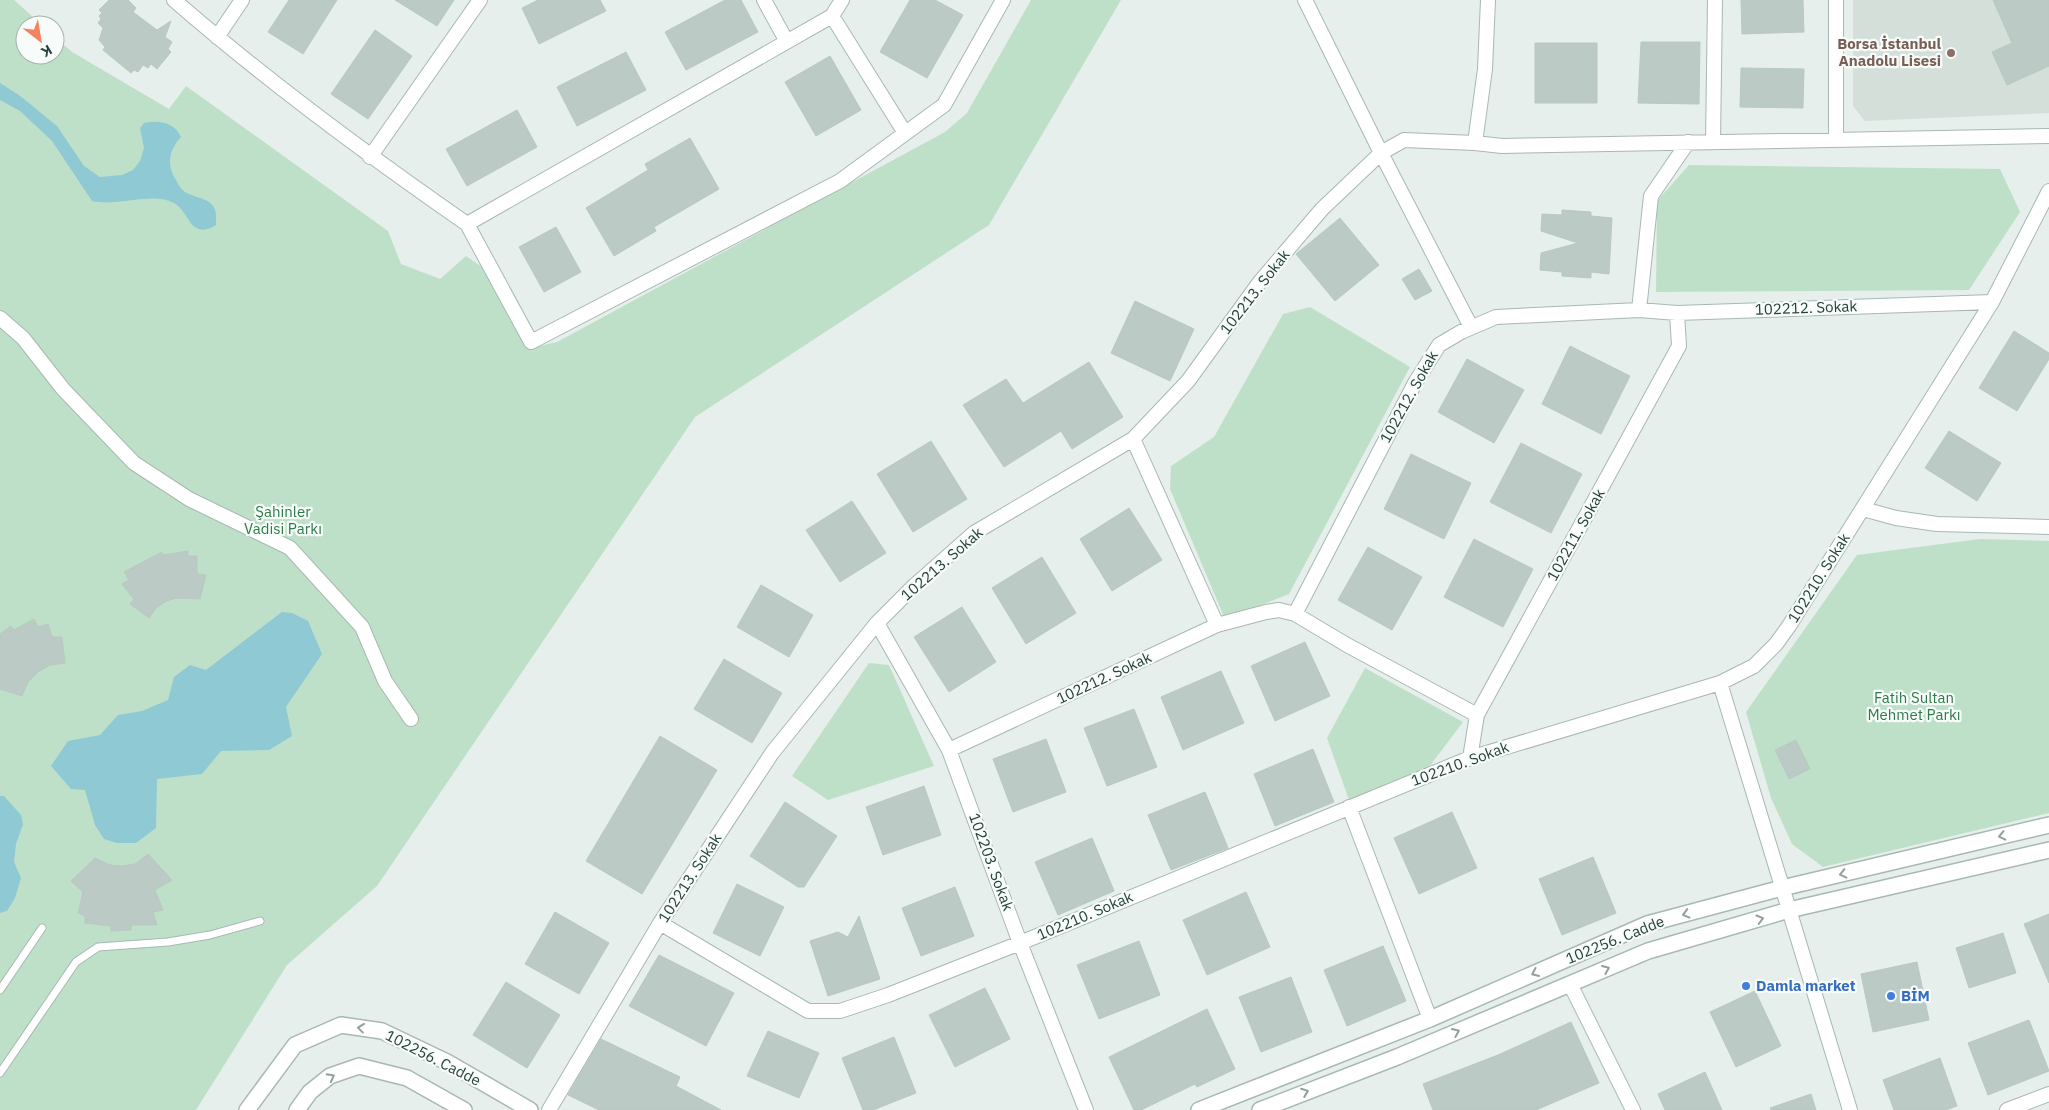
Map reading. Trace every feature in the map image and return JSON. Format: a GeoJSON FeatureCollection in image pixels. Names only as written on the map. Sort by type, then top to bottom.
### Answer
{"type":"FeatureCollection","features":[{"type":"Feature","properties":{"kind":"street"},"geometry":{"type":"LineString","coordinates":[[174,0],[217,37],[370,157],[467,224],[531,342],[840,181],[944,105],[1003,0]]}},
{"type":"Feature","properties":{"kind":"street"},"geometry":{"type":"LineString","coordinates":[[217,37],[242,0]]}},
{"type":"Feature","properties":{"kind":"street"},"geometry":{"type":"LineString","coordinates":[[370,157],[480,0]]}},
{"type":"Feature","properties":{"kind":"street"},"geometry":{"type":"LineString","coordinates":[[764,0],[786,40]]}},
{"type":"Feature","properties":{"kind":"street"},"geometry":{"type":"LineString","coordinates":[[467,224],[786,40],[832,16],[842,0]]}},
{"type":"Feature","properties":{"kind":"street"},"geometry":{"type":"LineString","coordinates":[[1305,0],[1471,327]]}},
{"type":"Feature","properties":{"kind":"street"},"geometry":{"type":"LineString","coordinates":[[1475,142],[1484,77],[1488,0]]}},
{"type":"Feature","properties":{"kind":"street"},"geometry":{"type":"LineString","coordinates":[[1713,142],[1715,0]]}},
{"type":"Feature","properties":{"kind":"street"},"geometry":{"type":"LineString","coordinates":[[1836,0],[1836,140]]}},
{"type":"Feature","properties":{"kind":"street"},"geometry":{"type":"LineString","coordinates":[[832,16],[905,133]]}},
{"type":"Feature","properties":{"kind":"street","name":"102213. Sokak"},"geometry":{"type":"LineString","coordinates":[[549,1110],[660,923],[772,753],[877,624],[914,586],[974,533],[1133,439],[1188,381],[1259,283],[1322,209],[1381,153],[1404,140],[1475,142],[1502,146],[2049,136]]}},
{"type":"Feature","properties":{"kind":"street"},"geometry":{"type":"LineString","coordinates":[[1639,310],[1651,196],[1688,142]]}},
{"type":"Feature","properties":{"kind":"street","name":"102210. Sokak"},"geometry":{"type":"LineString","coordinates":[[660,923],[808,1011],[840,1010],[888,996],[1470,758],[1720,683],[1754,666],[1776,644],[1992,302],[2049,191]]}},
{"type":"Feature","properties":{"kind":"street","name":"102212. Sokak"},"geometry":{"type":"LineString","coordinates":[[949,750],[1217,625],[1279,610],[1295,614],[1414,382],[1439,345],[1471,327],[1496,317],[1639,310],[1677,313],[1992,302]]}},
{"type":"Feature","properties":{"kind":"street","name":"102211. Sokak"},"geometry":{"type":"LineString","coordinates":[[1470,758],[1477,715],[1679,346],[1677,313]]}},
{"type":"Feature","properties":{"kind":"street"},"geometry":{"type":"LineString","coordinates":[[0,318],[24,338],[63,389],[134,463],[189,498],[290,548],[362,627],[385,681],[411,720]]}},
{"type":"Feature","properties":{"kind":"street"},"geometry":{"type":"LineString","coordinates":[[1133,439],[1217,625]]}},
{"type":"Feature","properties":{"kind":"street"},"geometry":{"type":"LineString","coordinates":[[1863,509],[1896,518],[1937,524],[2049,527]]}},
{"type":"Feature","properties":{"kind":"street"},"geometry":{"type":"LineString","coordinates":[[1295,614],[1347,645],[1477,715]]}},
{"type":"Feature","properties":{"kind":"street","name":"102203. Sokak"},"geometry":{"type":"LineString","coordinates":[[877,624],[949,750],[1020,943],[1086,1110]]}},
{"type":"Feature","properties":{"kind":"street"},"geometry":{"type":"LineString","coordinates":[[1720,683],[1741,746],[1850,1110]]}},
{"type":"Feature","properties":{"kind":"street"},"geometry":{"type":"LineString","coordinates":[[1349,807],[1430,1019]]}},
{"type":"Feature","properties":{"kind":"street","name":"102256. Cadde"},"geometry":{"type":"LineString","coordinates":[[1199,1110],[1430,1019],[1647,924],[1782,888],[2049,825]]}},
{"type":"Feature","properties":{"kind":"street","name":"102256. Cadde"},"geometry":{"type":"LineString","coordinates":[[1260,1110],[1397,1057],[1648,951],[1789,910],[2049,850]]}},
{"type":"Feature","properties":{"kind":"street"},"geometry":{"type":"LineString","coordinates":[[1570,984],[1633,1110]]}},
{"type":"Feature","properties":{"kind":"street","name":"102256. Cadde"},"geometry":{"type":"LineString","coordinates":[[246,1110],[295,1045],[341,1025],[382,1031],[447,1062],[530,1110]]}},
{"type":"Feature","properties":{"kind":"street","name":"102256. Cadde"},"geometry":{"type":"LineString","coordinates":[[297,1110],[310,1092],[330,1076],[359,1066],[407,1078],[464,1110]]}},
{"type":"Feature","properties":{"kind":"street"},"geometry":{"type":"LineString","coordinates":[[2007,1110],[2049,1094]]}},
{"type":"Feature","properties":{"kind":"lane"},"geometry":{"type":"LineString","coordinates":[[0,1073],[76,962],[98,948],[168,942],[210,935],[260,921]]}},
{"type":"Feature","properties":{"kind":"lane"},"geometry":{"type":"LineString","coordinates":[[0,990],[42,928]]}},
{"type":"Feature","properties":{"kind":"shaded area","name":"Borsa İstanbul Anadolu Lisesi"},"geometry":{"type":"Polygon","coordinates":[[[1853,0],[2049,0],[2049,113],[1865,121],[1853,106],[1853,0]]]}},
{"type":"Feature","properties":{"kind":"green space","name":"Şahinler Vadisi Parkı"},"geometry":{"type":"Polygon","coordinates":[[[0,0],[14,0],[31,15],[15,15],[15,65],[65,65],[65,46],[72,52],[169,109],[186,86],[388,231],[401,264],[440,279],[466,256],[485,269],[531,348],[557,342],[945,132],[967,113],[1031,0],[1121,0],[989,225],[695,417],[377,886],[287,965],[196,1110],[0,1110],[0,0]]]}},
{"type":"Feature","properties":{"kind":"green space"},"geometry":{"type":"Polygon","coordinates":[[[1689,165],[2000,169],[2020,212],[1969,290],[1656,292],[1657,201],[1689,165]]]}},
{"type":"Feature","properties":{"kind":"green space"},"geometry":{"type":"Polygon","coordinates":[[[1310,307],[1410,367],[1289,594],[1225,619],[1170,489],[1171,466],[1214,437],[1283,314],[1310,307]]]}},
{"type":"Feature","properties":{"kind":"green space","name":"Fatih Sultan Mehmet Parkı"},"geometry":{"type":"Polygon","coordinates":[[[1980,539],[2049,541],[2049,813],[1823,867],[1792,844],[1771,798],[1746,712],[1857,555],[1980,539]]]}},
{"type":"Feature","properties":{"kind":"green space"},"geometry":{"type":"Polygon","coordinates":[[[869,663],[889,665],[934,766],[828,800],[792,776],[869,663]]]}},
{"type":"Feature","properties":{"kind":"green space"},"geometry":{"type":"Polygon","coordinates":[[[1365,668],[1463,722],[1429,767],[1349,800],[1327,738],[1365,668]]]}},
{"type":"Feature","properties":{"kind":"water"},"geometry":{"type":"Polygon","coordinates":[[[0,83],[19,95],[57,126],[84,166],[100,177],[122,175],[133,170],[140,161],[144,148],[140,128],[144,123],[160,122],[170,125],[181,137],[174,147],[170,158],[173,174],[184,191],[211,203],[216,213],[216,225],[201,230],[191,223],[174,203],[156,198],[112,202],[92,201],[52,141],[20,111],[0,100],[0,83]]]}},
{"type":"Feature","properties":{"kind":"water"},"geometry":{"type":"Polygon","coordinates":[[[282,612],[292,613],[308,621],[322,654],[286,707],[292,736],[269,750],[221,751],[202,774],[157,779],[156,828],[136,843],[117,843],[104,839],[95,825],[85,790],[71,789],[51,766],[68,741],[100,735],[118,715],[142,711],[168,700],[174,677],[190,665],[206,670],[282,612]]]}},
{"type":"Feature","properties":{"kind":"water"},"geometry":{"type":"Polygon","coordinates":[[[0,796],[4,796],[21,815],[23,824],[16,844],[14,862],[21,878],[15,898],[7,911],[0,913],[0,796]]]}},
{"type":"Feature","properties":{"kind":"building"},"geometry":{"type":"Polygon","coordinates":[[[109,0],[128,0],[136,8],[133,12],[157,30],[171,21],[165,37],[172,42],[168,49],[171,52],[157,69],[151,64],[148,68],[143,65],[138,72],[134,70],[131,73],[103,50],[105,47],[99,40],[103,28],[98,23],[101,19],[99,16],[102,13],[99,10],[109,0]]]}},
{"type":"Feature","properties":{"kind":"building"},"geometry":{"type":"Polygon","coordinates":[[[289,0],[337,0],[303,54],[268,32],[289,0]]]}},
{"type":"Feature","properties":{"kind":"building"},"geometry":{"type":"Polygon","coordinates":[[[395,0],[454,0],[437,26],[395,0]]]}},
{"type":"Feature","properties":{"kind":"building"},"geometry":{"type":"Polygon","coordinates":[[[538,0],[600,0],[606,11],[539,44],[522,8],[538,0]]]}},
{"type":"Feature","properties":{"kind":"building"},"geometry":{"type":"Polygon","coordinates":[[[725,0],[741,0],[758,32],[686,70],[665,32],[725,0]]]}},
{"type":"Feature","properties":{"kind":"building"},"geometry":{"type":"Polygon","coordinates":[[[910,0],[935,0],[963,15],[927,78],[880,52],[910,0]]]}},
{"type":"Feature","properties":{"kind":"building"},"geometry":{"type":"Polygon","coordinates":[[[1741,0],[1803,0],[1804,32],[1742,34],[1741,0]]]}},
{"type":"Feature","properties":{"kind":"building"},"geometry":{"type":"Polygon","coordinates":[[[1993,0],[2049,0],[2049,66],[2007,85],[1992,52],[2012,43],[1993,0]]]}},
{"type":"Feature","properties":{"kind":"building"},"geometry":{"type":"Polygon","coordinates":[[[375,30],[412,56],[368,119],[331,94],[375,30]]]}},
{"type":"Feature","properties":{"kind":"building"},"geometry":{"type":"Polygon","coordinates":[[[1641,42],[1700,42],[1699,104],[1638,103],[1641,42]]]}},
{"type":"Feature","properties":{"kind":"building"},"geometry":{"type":"Polygon","coordinates":[[[1535,43],[1597,43],[1597,103],[1535,103],[1535,43]]]}},
{"type":"Feature","properties":{"kind":"building"},"geometry":{"type":"Polygon","coordinates":[[[626,52],[646,90],[577,126],[557,87],[626,52]]]}},
{"type":"Feature","properties":{"kind":"building"},"geometry":{"type":"Polygon","coordinates":[[[830,56],[861,110],[816,136],[785,82],[830,56]]]}},
{"type":"Feature","properties":{"kind":"building"},"geometry":{"type":"Polygon","coordinates":[[[1741,68],[1804,69],[1803,108],[1740,107],[1741,68]]]}},
{"type":"Feature","properties":{"kind":"building"},"geometry":{"type":"Polygon","coordinates":[[[517,110],[537,147],[467,186],[446,149],[517,110]]]}},
{"type":"Feature","properties":{"kind":"building"},"geometry":{"type":"Polygon","coordinates":[[[690,138],[719,189],[654,227],[656,231],[614,256],[586,208],[648,170],[645,164],[690,138]]]}},
{"type":"Feature","properties":{"kind":"building"},"geometry":{"type":"Polygon","coordinates":[[[1562,210],[1591,212],[1591,216],[1612,218],[1609,274],[1591,272],[1591,278],[1562,276],[1562,272],[1540,270],[1541,253],[1578,243],[1541,231],[1542,214],[1562,215],[1562,210]]]}},
{"type":"Feature","properties":{"kind":"building"},"geometry":{"type":"Polygon","coordinates":[[[1340,218],[1379,265],[1335,301],[1296,254],[1340,218]]]}},
{"type":"Feature","properties":{"kind":"building"},"geometry":{"type":"Polygon","coordinates":[[[556,227],[581,272],[544,292],[519,247],[556,227]]]}},
{"type":"Feature","properties":{"kind":"building"},"geometry":{"type":"Polygon","coordinates":[[[1419,269],[1432,291],[1415,300],[1402,279],[1419,269]]]}},
{"type":"Feature","properties":{"kind":"building"},"geometry":{"type":"Polygon","coordinates":[[[1135,301],[1194,329],[1170,381],[1111,353],[1135,301]]]}},
{"type":"Feature","properties":{"kind":"building"},"geometry":{"type":"Polygon","coordinates":[[[2014,331],[2049,353],[2049,359],[2017,411],[1979,388],[2014,331]]]}},
{"type":"Feature","properties":{"kind":"building"},"geometry":{"type":"Polygon","coordinates":[[[1570,346],[1630,376],[1601,434],[1542,404],[1570,346]]]}},
{"type":"Feature","properties":{"kind":"building"},"geometry":{"type":"Polygon","coordinates":[[[1467,359],[1524,390],[1494,443],[1438,412],[1467,359]]]}},
{"type":"Feature","properties":{"kind":"building"},"geometry":{"type":"Polygon","coordinates":[[[1089,362],[1123,417],[1072,449],[1061,431],[1004,467],[963,405],[1006,379],[1023,403],[1089,362]]]}},
{"type":"Feature","properties":{"kind":"building"},"geometry":{"type":"Polygon","coordinates":[[[1949,431],[2001,463],[1977,501],[1925,468],[1949,431]]]}},
{"type":"Feature","properties":{"kind":"building"},"geometry":{"type":"Polygon","coordinates":[[[931,441],[967,499],[913,532],[877,474],[931,441]]]}},
{"type":"Feature","properties":{"kind":"building"},"geometry":{"type":"Polygon","coordinates":[[[1521,443],[1582,474],[1551,533],[1490,502],[1521,443]]]}},
{"type":"Feature","properties":{"kind":"building"},"geometry":{"type":"Polygon","coordinates":[[[1411,454],[1471,483],[1444,539],[1384,509],[1411,454]]]}},
{"type":"Feature","properties":{"kind":"building"},"geometry":{"type":"Polygon","coordinates":[[[852,501],[886,553],[840,582],[806,530],[852,501]]]}},
{"type":"Feature","properties":{"kind":"building"},"geometry":{"type":"Polygon","coordinates":[[[1129,508],[1162,560],[1112,591],[1080,539],[1129,508]]]}},
{"type":"Feature","properties":{"kind":"building"},"geometry":{"type":"Polygon","coordinates":[[[1474,539],[1533,569],[1503,627],[1444,597],[1474,539]]]}},
{"type":"Feature","properties":{"kind":"building"},"geometry":{"type":"Polygon","coordinates":[[[1368,547],[1422,577],[1392,630],[1338,600],[1368,547]]]}},
{"type":"Feature","properties":{"kind":"building"},"geometry":{"type":"Polygon","coordinates":[[[188,551],[188,556],[197,556],[197,574],[206,575],[200,599],[177,598],[166,601],[156,608],[149,618],[130,604],[134,599],[122,584],[129,580],[124,572],[162,552],[163,555],[188,551]]]}},
{"type":"Feature","properties":{"kind":"building"},"geometry":{"type":"Polygon","coordinates":[[[1042,557],[1076,613],[1026,644],[992,588],[1042,557]]]}},
{"type":"Feature","properties":{"kind":"building"},"geometry":{"type":"Polygon","coordinates":[[[761,585],[813,615],[789,657],[737,627],[761,585]]]}},
{"type":"Feature","properties":{"kind":"building"},"geometry":{"type":"Polygon","coordinates":[[[962,607],[996,662],[949,692],[914,637],[962,607]]]}},
{"type":"Feature","properties":{"kind":"building"},"geometry":{"type":"Polygon","coordinates":[[[34,619],[38,627],[48,624],[52,637],[62,637],[65,663],[50,665],[38,672],[28,682],[22,696],[0,689],[0,634],[11,626],[14,630],[34,619]]]}},
{"type":"Feature","properties":{"kind":"building"},"geometry":{"type":"Polygon","coordinates":[[[1305,642],[1330,696],[1275,721],[1251,666],[1305,642]]]}},
{"type":"Feature","properties":{"kind":"building"},"geometry":{"type":"Polygon","coordinates":[[[724,659],[782,693],[752,743],[694,709],[724,659]]]}},
{"type":"Feature","properties":{"kind":"building"},"geometry":{"type":"Polygon","coordinates":[[[1221,671],[1244,723],[1183,750],[1161,697],[1221,671]]]}},
{"type":"Feature","properties":{"kind":"building"},"geometry":{"type":"Polygon","coordinates":[[[1134,709],[1157,767],[1107,786],[1084,728],[1134,709]]]}},
{"type":"Feature","properties":{"kind":"building"},"geometry":{"type":"Polygon","coordinates":[[[660,736],[717,770],[642,894],[586,861],[660,736]]]}},
{"type":"Feature","properties":{"kind":"building"},"geometry":{"type":"Polygon","coordinates":[[[1046,739],[1066,792],[1013,812],[993,759],[1046,739]]]}},
{"type":"Feature","properties":{"kind":"building"},"geometry":{"type":"Polygon","coordinates":[[[1796,740],[1810,769],[1789,779],[1775,750],[1796,740]]]}},
{"type":"Feature","properties":{"kind":"building"},"geometry":{"type":"Polygon","coordinates":[[[1313,749],[1334,802],[1275,826],[1254,774],[1313,749]]]}},
{"type":"Feature","properties":{"kind":"building"},"geometry":{"type":"Polygon","coordinates":[[[924,786],[941,835],[883,855],[866,807],[924,786]]]}},
{"type":"Feature","properties":{"kind":"building"},"geometry":{"type":"Polygon","coordinates":[[[1205,792],[1228,848],[1171,870],[1148,815],[1205,792]]]}},
{"type":"Feature","properties":{"kind":"building"},"geometry":{"type":"Polygon","coordinates":[[[785,802],[837,836],[804,887],[798,887],[750,856],[785,802]]]}},
{"type":"Feature","properties":{"kind":"building"},"geometry":{"type":"Polygon","coordinates":[[[1452,812],[1477,868],[1419,894],[1394,838],[1452,812]]]}},
{"type":"Feature","properties":{"kind":"building"},"geometry":{"type":"Polygon","coordinates":[[[1092,838],[1114,891],[1058,915],[1035,862],[1092,838]]]}},
{"type":"Feature","properties":{"kind":"building"},"geometry":{"type":"Polygon","coordinates":[[[148,854],[172,880],[155,890],[163,910],[153,912],[157,925],[131,925],[131,930],[111,931],[111,926],[85,923],[85,916],[78,913],[83,892],[71,881],[95,858],[110,865],[122,866],[135,864],[148,854]]]}},
{"type":"Feature","properties":{"kind":"building"},"geometry":{"type":"Polygon","coordinates":[[[1593,857],[1616,913],[1562,935],[1539,879],[1593,857]]]}},
{"type":"Feature","properties":{"kind":"building"},"geometry":{"type":"Polygon","coordinates":[[[737,884],[784,907],[760,956],[713,933],[737,884]]]}},
{"type":"Feature","properties":{"kind":"building"},"geometry":{"type":"Polygon","coordinates":[[[955,887],[974,936],[921,956],[902,908],[955,887]]]}},
{"type":"Feature","properties":{"kind":"building"},"geometry":{"type":"Polygon","coordinates":[[[1246,892],[1270,947],[1207,975],[1183,920],[1246,892]]]}},
{"type":"Feature","properties":{"kind":"building"},"geometry":{"type":"Polygon","coordinates":[[[555,912],[609,943],[579,994],[525,964],[555,912]]]}},
{"type":"Feature","properties":{"kind":"building"},"geometry":{"type":"Polygon","coordinates":[[[2049,914],[2049,983],[2024,924],[2049,914]]]}},
{"type":"Feature","properties":{"kind":"building"},"geometry":{"type":"Polygon","coordinates":[[[859,916],[880,979],[828,996],[810,941],[838,932],[848,937],[859,916]]]}},
{"type":"Feature","properties":{"kind":"building"},"geometry":{"type":"Polygon","coordinates":[[[2003,933],[2016,973],[1969,988],[1956,948],[2003,933]]]}},
{"type":"Feature","properties":{"kind":"building"},"geometry":{"type":"Polygon","coordinates":[[[1139,941],[1160,995],[1099,1019],[1077,965],[1139,941]]]}},
{"type":"Feature","properties":{"kind":"building"},"geometry":{"type":"Polygon","coordinates":[[[1383,946],[1406,1001],[1347,1026],[1324,970],[1383,946]]]}},
{"type":"Feature","properties":{"kind":"building"},"geometry":{"type":"Polygon","coordinates":[[[659,955],[734,993],[706,1046],[629,1006],[659,955]]]}},
{"type":"Feature","properties":{"kind":"building"},"geometry":{"type":"Polygon","coordinates":[[[1917,962],[1929,1020],[1873,1032],[1861,974],[1917,962]]]}},
{"type":"Feature","properties":{"kind":"building"},"geometry":{"type":"Polygon","coordinates":[[[1291,977],[1312,1032],[1261,1052],[1239,997],[1291,977]]]}},
{"type":"Feature","properties":{"kind":"building"},"geometry":{"type":"Polygon","coordinates":[[[506,982],[560,1015],[527,1068],[473,1035],[506,982]]]}},
{"type":"Feature","properties":{"kind":"building"},"geometry":{"type":"Polygon","coordinates":[[[985,988],[1010,1039],[955,1067],[929,1015],[985,988]]]}},
{"type":"Feature","properties":{"kind":"building"},"geometry":{"type":"Polygon","coordinates":[[[1755,991],[1781,1046],[1736,1067],[1710,1012],[1755,991]]]}},
{"type":"Feature","properties":{"kind":"building"},"geometry":{"type":"Polygon","coordinates":[[[1207,1009],[1235,1069],[1197,1087],[1195,1084],[1141,1110],[1134,1110],[1109,1057],[1207,1009]]]}},
{"type":"Feature","properties":{"kind":"building"},"geometry":{"type":"Polygon","coordinates":[[[2029,1020],[2049,1071],[1988,1095],[1968,1043],[2029,1020]]]}},
{"type":"Feature","properties":{"kind":"building"},"geometry":{"type":"Polygon","coordinates":[[[1571,1022],[1599,1083],[1536,1110],[1433,1110],[1423,1084],[1498,1055],[1571,1022]]]}},
{"type":"Feature","properties":{"kind":"building"},"geometry":{"type":"Polygon","coordinates":[[[768,1031],[819,1053],[799,1098],[747,1076],[768,1031]]]}},
{"type":"Feature","properties":{"kind":"building"},"geometry":{"type":"Polygon","coordinates":[[[894,1037],[916,1093],[873,1110],[863,1110],[842,1058],[894,1037]]]}},
{"type":"Feature","properties":{"kind":"building"},"geometry":{"type":"Polygon","coordinates":[[[601,1039],[680,1077],[676,1086],[721,1110],[599,1110],[568,1095],[601,1039]]]}},
{"type":"Feature","properties":{"kind":"building"},"geometry":{"type":"Polygon","coordinates":[[[1940,1058],[1957,1106],[1946,1110],[1894,1110],[1883,1080],[1940,1058]]]}},
{"type":"Feature","properties":{"kind":"building"},"geometry":{"type":"Polygon","coordinates":[[[1705,1072],[1722,1110],[1665,1110],[1658,1094],[1705,1072]]]}},
{"type":"Feature","properties":{"kind":"building"},"geometry":{"type":"Polygon","coordinates":[[[1811,1094],[1816,1110],[1771,1110],[1770,1108],[1811,1094]]]}},
{"type":"Feature","properties":{"kind":"place","name":"Borsa İstanbul Anadolu Lisesi"},"geometry":{"type":"Point","coordinates":[1951,53]}},
{"type":"Feature","properties":{"kind":"place","name":"Damla market"},"geometry":{"type":"Point","coordinates":[1746,986]}},
{"type":"Feature","properties":{"kind":"place","name":"BİM"},"geometry":{"type":"Point","coordinates":[1891,996]}}]}
